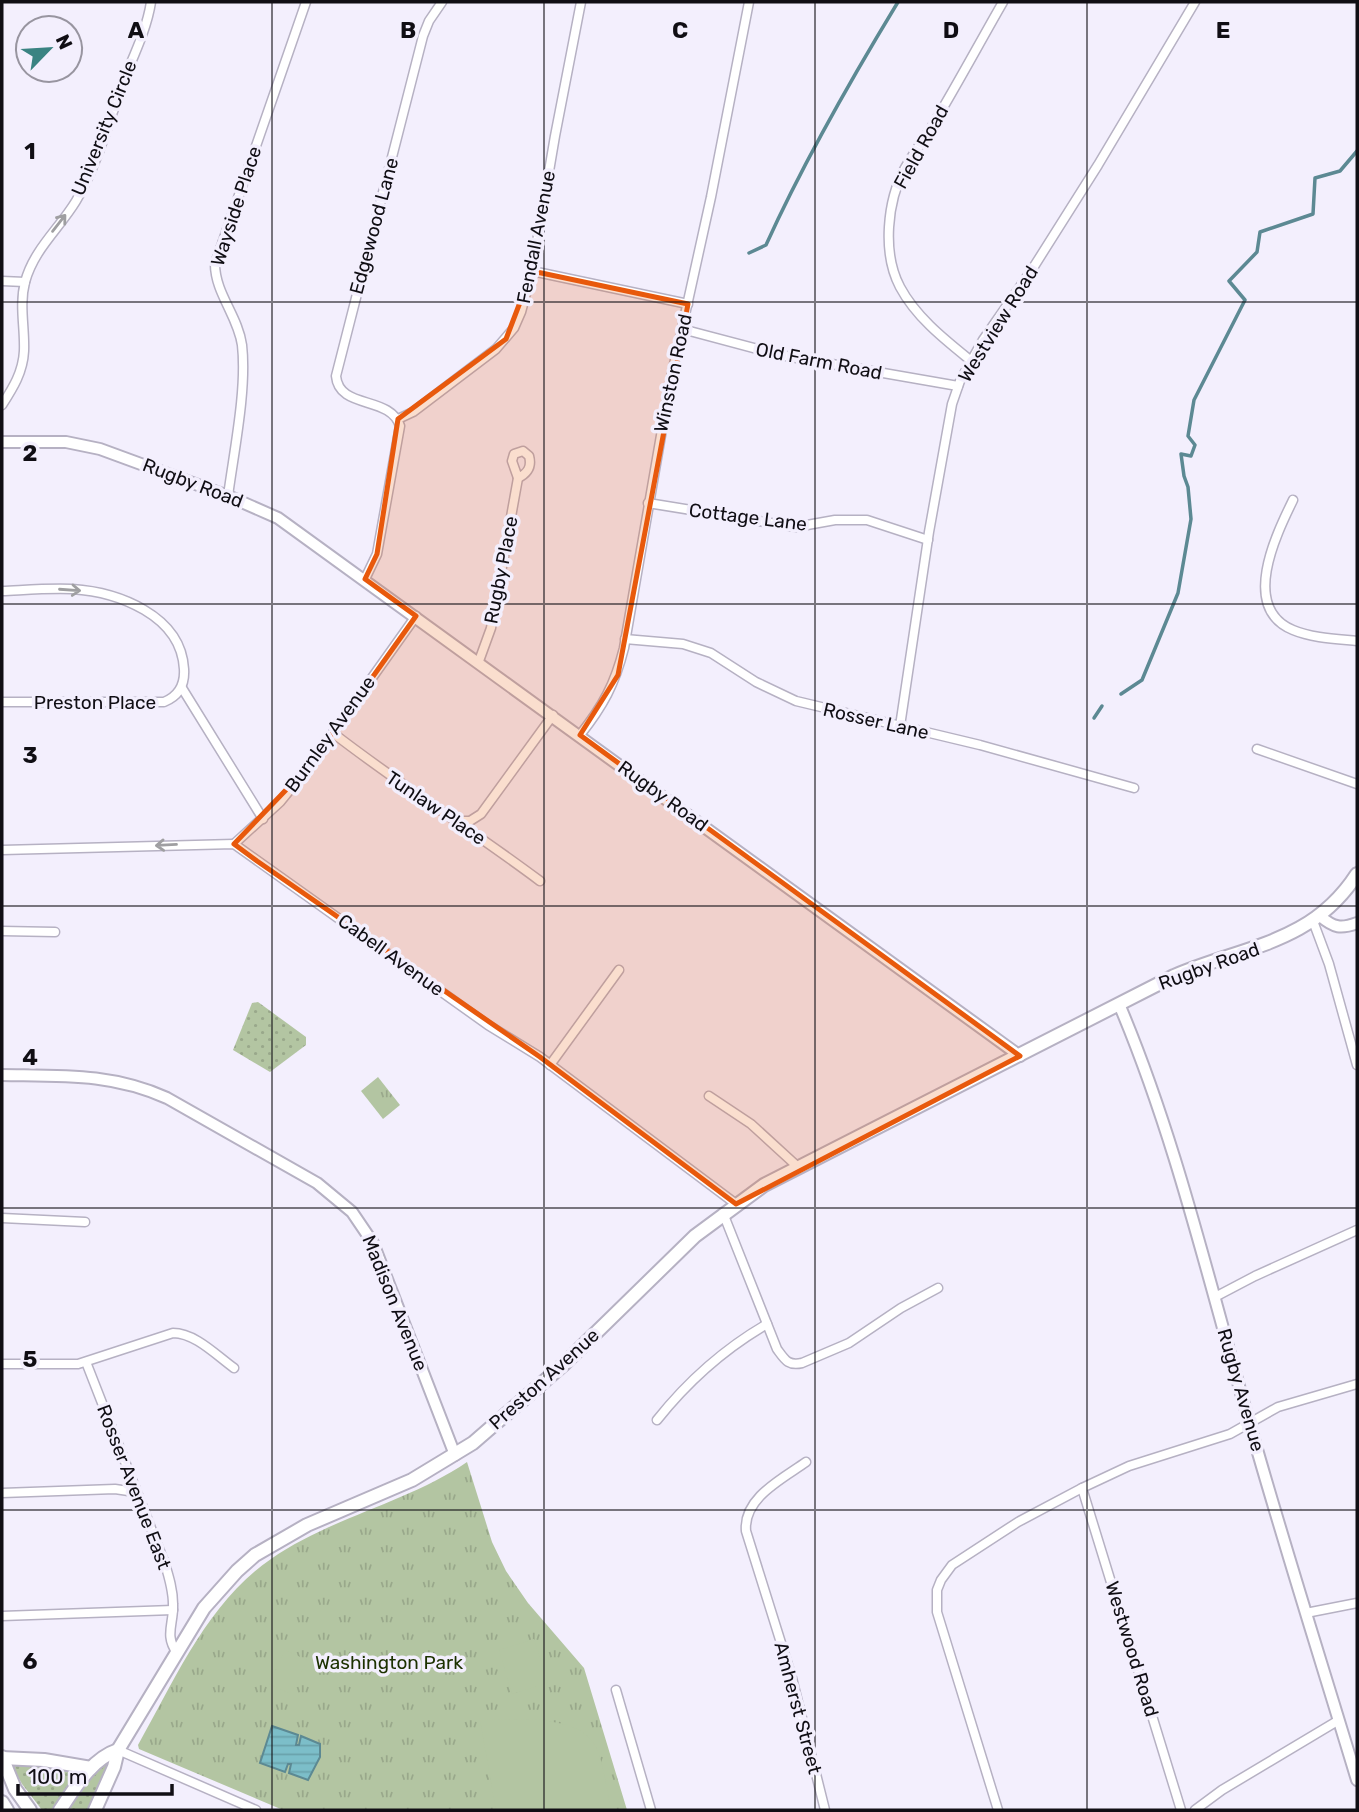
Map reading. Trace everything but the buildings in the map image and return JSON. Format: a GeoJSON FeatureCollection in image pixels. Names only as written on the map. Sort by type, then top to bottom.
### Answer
{"type":"FeatureCollection","features":[{"type":"Feature","properties":{"kind":"main road"},"geometry":{"type":"LineString","coordinates":[[1317,919],[1357,874]]}},
{"type":"Feature","properties":{"kind":"main road","name":"Rugby Road"},"geometry":{"type":"LineString","coordinates":[[1020,1056],[1174,976],[1199,965],[1270,943],[1317,919]]}},
{"type":"Feature","properties":{"kind":"main road","name":"Preston Avenue"},"geometry":{"type":"LineString","coordinates":[[94,1810],[114,1767],[118,1750],[204,1608],[220,1588],[255,1555],[307,1525],[412,1480],[473,1443],[535,1390],[695,1236],[736,1204],[798,1167],[1020,1056]]}},
{"type":"Feature","properties":{"kind":"main road","name":"Preston Avenue"},"geometry":{"type":"LineString","coordinates":[[60,1810],[91,1768],[103,1757],[118,1750]]}},
{"type":"Feature","properties":{"kind":"main road"},"geometry":{"type":"LineString","coordinates":[[30,1810],[15,1789],[2,1758],[44,1760],[91,1768]]}},
{"type":"Feature","properties":{"kind":"main road"},"geometry":{"type":"LineString","coordinates":[[2,1802],[7,1810]]}},
{"type":"Feature","properties":{"kind":"street","name":"University Circle"},"geometry":{"type":"LineString","coordinates":[[2,405],[18,378],[22,365],[22,306],[25,282],[36,255],[85,184],[103,142],[151,2]]}},
{"type":"Feature","properties":{"kind":"street","name":"Wayside Place"},"geometry":{"type":"LineString","coordinates":[[228,496],[240,397],[242,345],[233,316],[217,285],[215,264],[306,2]]}},
{"type":"Feature","properties":{"kind":"street","name":"Edgewood Lane"},"geometry":{"type":"LineString","coordinates":[[398,419],[390,410],[345,394],[337,383],[336,376],[423,36],[442,2]]}},
{"type":"Feature","properties":{"kind":"street","name":"Fendall Avenue"},"geometry":{"type":"LineString","coordinates":[[398,419],[413,412],[496,349],[506,340],[521,313],[532,271],[581,2]]}},
{"type":"Feature","properties":{"kind":"street","name":"Winston Road"},"geometry":{"type":"LineString","coordinates":[[580,735],[608,695],[618,675],[671,378],[711,197],[749,2]]}},
{"type":"Feature","properties":{"kind":"street","name":"Field Road"},"geometry":{"type":"LineString","coordinates":[[970,360],[927,323],[899,286],[893,265],[889,227],[896,190],[904,169],[1003,2]]}},
{"type":"Feature","properties":{"kind":"street","name":"Westview Road"},"geometry":{"type":"LineString","coordinates":[[900,726],[928,540],[952,404],[958,386],[970,360],[1033,268],[1098,165],[1195,2]]}},
{"type":"Feature","properties":{"kind":"street"},"geometry":{"type":"LineString","coordinates":[[532,271],[688,304]]}},
{"type":"Feature","properties":{"kind":"street"},"geometry":{"type":"LineString","coordinates":[[2,281],[25,282]]}},
{"type":"Feature","properties":{"kind":"street","name":"Old Farm Road"},"geometry":{"type":"LineString","coordinates":[[682,329],[780,355],[958,386]]}},
{"type":"Feature","properties":{"kind":"street"},"geometry":{"type":"LineString","coordinates":[[365,579],[377,554],[400,432],[398,419]]}},
{"type":"Feature","properties":{"kind":"street","name":"Rugby Road"},"geometry":{"type":"LineString","coordinates":[[2,442],[66,442],[85,445],[228,496],[278,518],[479,661],[1020,1056]]}},
{"type":"Feature","properties":{"kind":"street","name":"Rugby Place"},"geometry":{"type":"LineString","coordinates":[[479,661],[491,628],[518,478]]}},
{"type":"Feature","properties":{"kind":"street"},"geometry":{"type":"LineString","coordinates":[[1293,500],[1276,537],[1268,564],[1265,593],[1268,603],[1278,619],[1291,629],[1312,635],[1357,640]]}},
{"type":"Feature","properties":{"kind":"street","name":"Cottage Lane"},"geometry":{"type":"LineString","coordinates":[[648,503],[796,527],[835,520],[867,520],[928,540]]}},
{"type":"Feature","properties":{"kind":"street","name":"Preston Place"},"geometry":{"type":"LineString","coordinates":[[2,592],[48,589],[90,592],[122,601],[155,616],[171,632],[178,643],[184,668],[182,688],[172,699],[159,703],[2,702]]}},
{"type":"Feature","properties":{"kind":"street","name":"Burnley Avenue"},"geometry":{"type":"LineString","coordinates":[[234,844],[263,819],[310,765],[416,616]]}},
{"type":"Feature","properties":{"kind":"street","name":"Rosser Lane"},"geometry":{"type":"LineString","coordinates":[[625,639],[664,641],[700,649],[727,662],[756,682],[796,701],[980,745],[1134,788]]}},
{"type":"Feature","properties":{"kind":"street","name":"Preston Place"},"geometry":{"type":"LineString","coordinates":[[182,688],[263,819]]}},
{"type":"Feature","properties":{"kind":"street"},"geometry":{"type":"LineString","coordinates":[[456,820],[470,821],[481,814],[553,715]]}},
{"type":"Feature","properties":{"kind":"street","name":"Tunlaw Place"},"geometry":{"type":"LineString","coordinates":[[333,733],[540,881]]}},
{"type":"Feature","properties":{"kind":"street"},"geometry":{"type":"LineString","coordinates":[[1257,749],[1357,785]]}},
{"type":"Feature","properties":{"kind":"street"},"geometry":{"type":"LineString","coordinates":[[2,850],[234,844]]}},
{"type":"Feature","properties":{"kind":"street","name":"Cabell Avenue"},"geometry":{"type":"LineString","coordinates":[[234,844],[488,1025],[550,1065],[736,1204]]}},
{"type":"Feature","properties":{"kind":"street"},"geometry":{"type":"LineString","coordinates":[[1317,919],[1333,927],[1357,923]]}},
{"type":"Feature","properties":{"kind":"street"},"geometry":{"type":"LineString","coordinates":[[1317,919],[1319,937],[1357,1065]]}},
{"type":"Feature","properties":{"kind":"street"},"geometry":{"type":"LineString","coordinates":[[2,931],[55,932]]}},
{"type":"Feature","properties":{"kind":"street"},"geometry":{"type":"LineString","coordinates":[[550,1065],[619,970]]}},
{"type":"Feature","properties":{"kind":"street","name":"Rugby Avenue"},"geometry":{"type":"LineString","coordinates":[[1119,1003],[1156,1097],[1357,1780]]}},
{"type":"Feature","properties":{"kind":"street","name":"Madison Avenue"},"geometry":{"type":"LineString","coordinates":[[2,1075],[98,1077],[143,1087],[317,1183],[352,1212],[373,1243],[456,1455]]}},
{"type":"Feature","properties":{"kind":"street"},"geometry":{"type":"LineString","coordinates":[[709,1096],[751,1124],[798,1167]]}},
{"type":"Feature","properties":{"kind":"street"},"geometry":{"type":"LineString","coordinates":[[723,1213],[777,1349],[786,1363],[802,1363],[861,1336],[919,1297],[938,1288]]}},
{"type":"Feature","properties":{"kind":"street"},"geometry":{"type":"LineString","coordinates":[[2,1218],[85,1222]]}},
{"type":"Feature","properties":{"kind":"street"},"geometry":{"type":"LineString","coordinates":[[1216,1297],[1255,1276],[1357,1230]]}},
{"type":"Feature","properties":{"kind":"street"},"geometry":{"type":"LineString","coordinates":[[657,1420],[706,1367],[767,1324]]}},
{"type":"Feature","properties":{"kind":"street"},"geometry":{"type":"LineString","coordinates":[[2,1364],[86,1362],[173,1332],[197,1341],[234,1368]]}},
{"type":"Feature","properties":{"kind":"street","name":"Rosser Avenue East"},"geometry":{"type":"LineString","coordinates":[[86,1362],[165,1564],[172,1590],[170,1644],[177,1653]]}},
{"type":"Feature","properties":{"kind":"street"},"geometry":{"type":"LineString","coordinates":[[998,1810],[936,1601],[937,1591],[946,1571],[973,1550],[1018,1522],[1129,1466],[1230,1434],[1278,1407],[1357,1384]]}},
{"type":"Feature","properties":{"kind":"street","name":"Amherst Street"},"geometry":{"type":"LineString","coordinates":[[806,1462],[751,1506],[747,1514],[746,1531],[792,1678],[825,1810]]}},
{"type":"Feature","properties":{"kind":"street","name":"Westwood Road"},"geometry":{"type":"LineString","coordinates":[[1082,1488],[1181,1810]]}},
{"type":"Feature","properties":{"kind":"street"},"geometry":{"type":"LineString","coordinates":[[2,1493],[115,1489],[135,1492]]}},
{"type":"Feature","properties":{"kind":"street"},"geometry":{"type":"LineString","coordinates":[[1306,1613],[1357,1602]]}},
{"type":"Feature","properties":{"kind":"street"},"geometry":{"type":"LineString","coordinates":[[2,1616],[173,1610]]}},
{"type":"Feature","properties":{"kind":"street"},"geometry":{"type":"LineString","coordinates":[[616,1690],[651,1810]]}},
{"type":"Feature","properties":{"kind":"street"},"geometry":{"type":"LineString","coordinates":[[1195,1810],[1223,1790],[1339,1720]]}},
{"type":"Feature","properties":{"kind":"street"},"geometry":{"type":"LineString","coordinates":[[118,1750],[256,1810]]}},
{"type":"Feature","properties":{"kind":"highlighted area"},"geometry":{"type":"Polygon","coordinates":[[[532,271],[688,304],[618,675],[580,735],[1020,1056],[736,1204],[540,1057],[234,844],[310,765],[416,616],[365,579],[377,554],[398,419],[506,339],[532,271]]]}},
{"type":"Feature","properties":{"kind":"green space"},"geometry":{"type":"Polygon","coordinates":[[[258,1002],[306,1037],[306,1045],[270,1072],[233,1050],[252,1003],[258,1002]]]}},
{"type":"Feature","properties":{"kind":"green space"},"geometry":{"type":"Polygon","coordinates":[[[378,1077],[400,1105],[383,1119],[361,1091],[378,1077]]]}},
{"type":"Feature","properties":{"kind":"green space","name":"Washington Park"},"geometry":{"type":"Polygon","coordinates":[[[467,1462],[492,1542],[506,1571],[528,1603],[584,1668],[627,1810],[283,1810],[139,1749],[138,1745],[194,1644],[228,1597],[248,1577],[294,1544],[420,1489],[467,1462]]]}},
{"type":"Feature","properties":{"kind":"green space"},"geometry":{"type":"Polygon","coordinates":[[[534,1639],[548,1683],[512,1694],[499,1650],[534,1639]]]}},
{"type":"Feature","properties":{"kind":"green space"},"geometry":{"type":"Polygon","coordinates":[[[285,1650],[307,1660],[291,1694],[269,1684],[285,1650]]]}},
{"type":"Feature","properties":{"kind":"green space"},"geometry":{"type":"Polygon","coordinates":[[[535,1719],[575,1728],[587,1735],[600,1756],[611,1810],[496,1810],[480,1720],[535,1719]]]}},
{"type":"Feature","properties":{"kind":"green space"},"geometry":{"type":"Polygon","coordinates":[[[17,1763],[78,1775],[53,1810],[42,1810],[12,1766],[17,1763]]]}},
{"type":"Feature","properties":{"kind":"green space"},"geometry":{"type":"Polygon","coordinates":[[[106,1764],[109,1767],[88,1810],[68,1810],[93,1776],[106,1764]]]}},
{"type":"Feature","properties":{"kind":"water"},"geometry":{"type":"Polygon","coordinates":[[[272,1726],[298,1735],[296,1745],[299,1745],[301,1736],[320,1744],[320,1757],[308,1780],[289,1773],[291,1764],[288,1764],[285,1772],[260,1763],[272,1726]]]}},
{"type":"Feature","properties":{"kind":"waterway"},"geometry":{"type":"LineString","coordinates":[[749,253],[766,245],[828,122],[898,2]]}},
{"type":"Feature","properties":{"kind":"waterway"},"geometry":{"type":"LineString","coordinates":[[1121,694],[1142,680],[1178,593],[1191,519],[1181,454],[1191,456],[1195,445],[1188,436],[1194,400],[1245,300],[1229,281],[1257,252],[1260,232],[1313,214],[1315,178],[1340,171],[1357,151]]}},
{"type":"Feature","properties":{"kind":"waterway"},"geometry":{"type":"LineString","coordinates":[[1094,718],[1102,706]]}}]}
